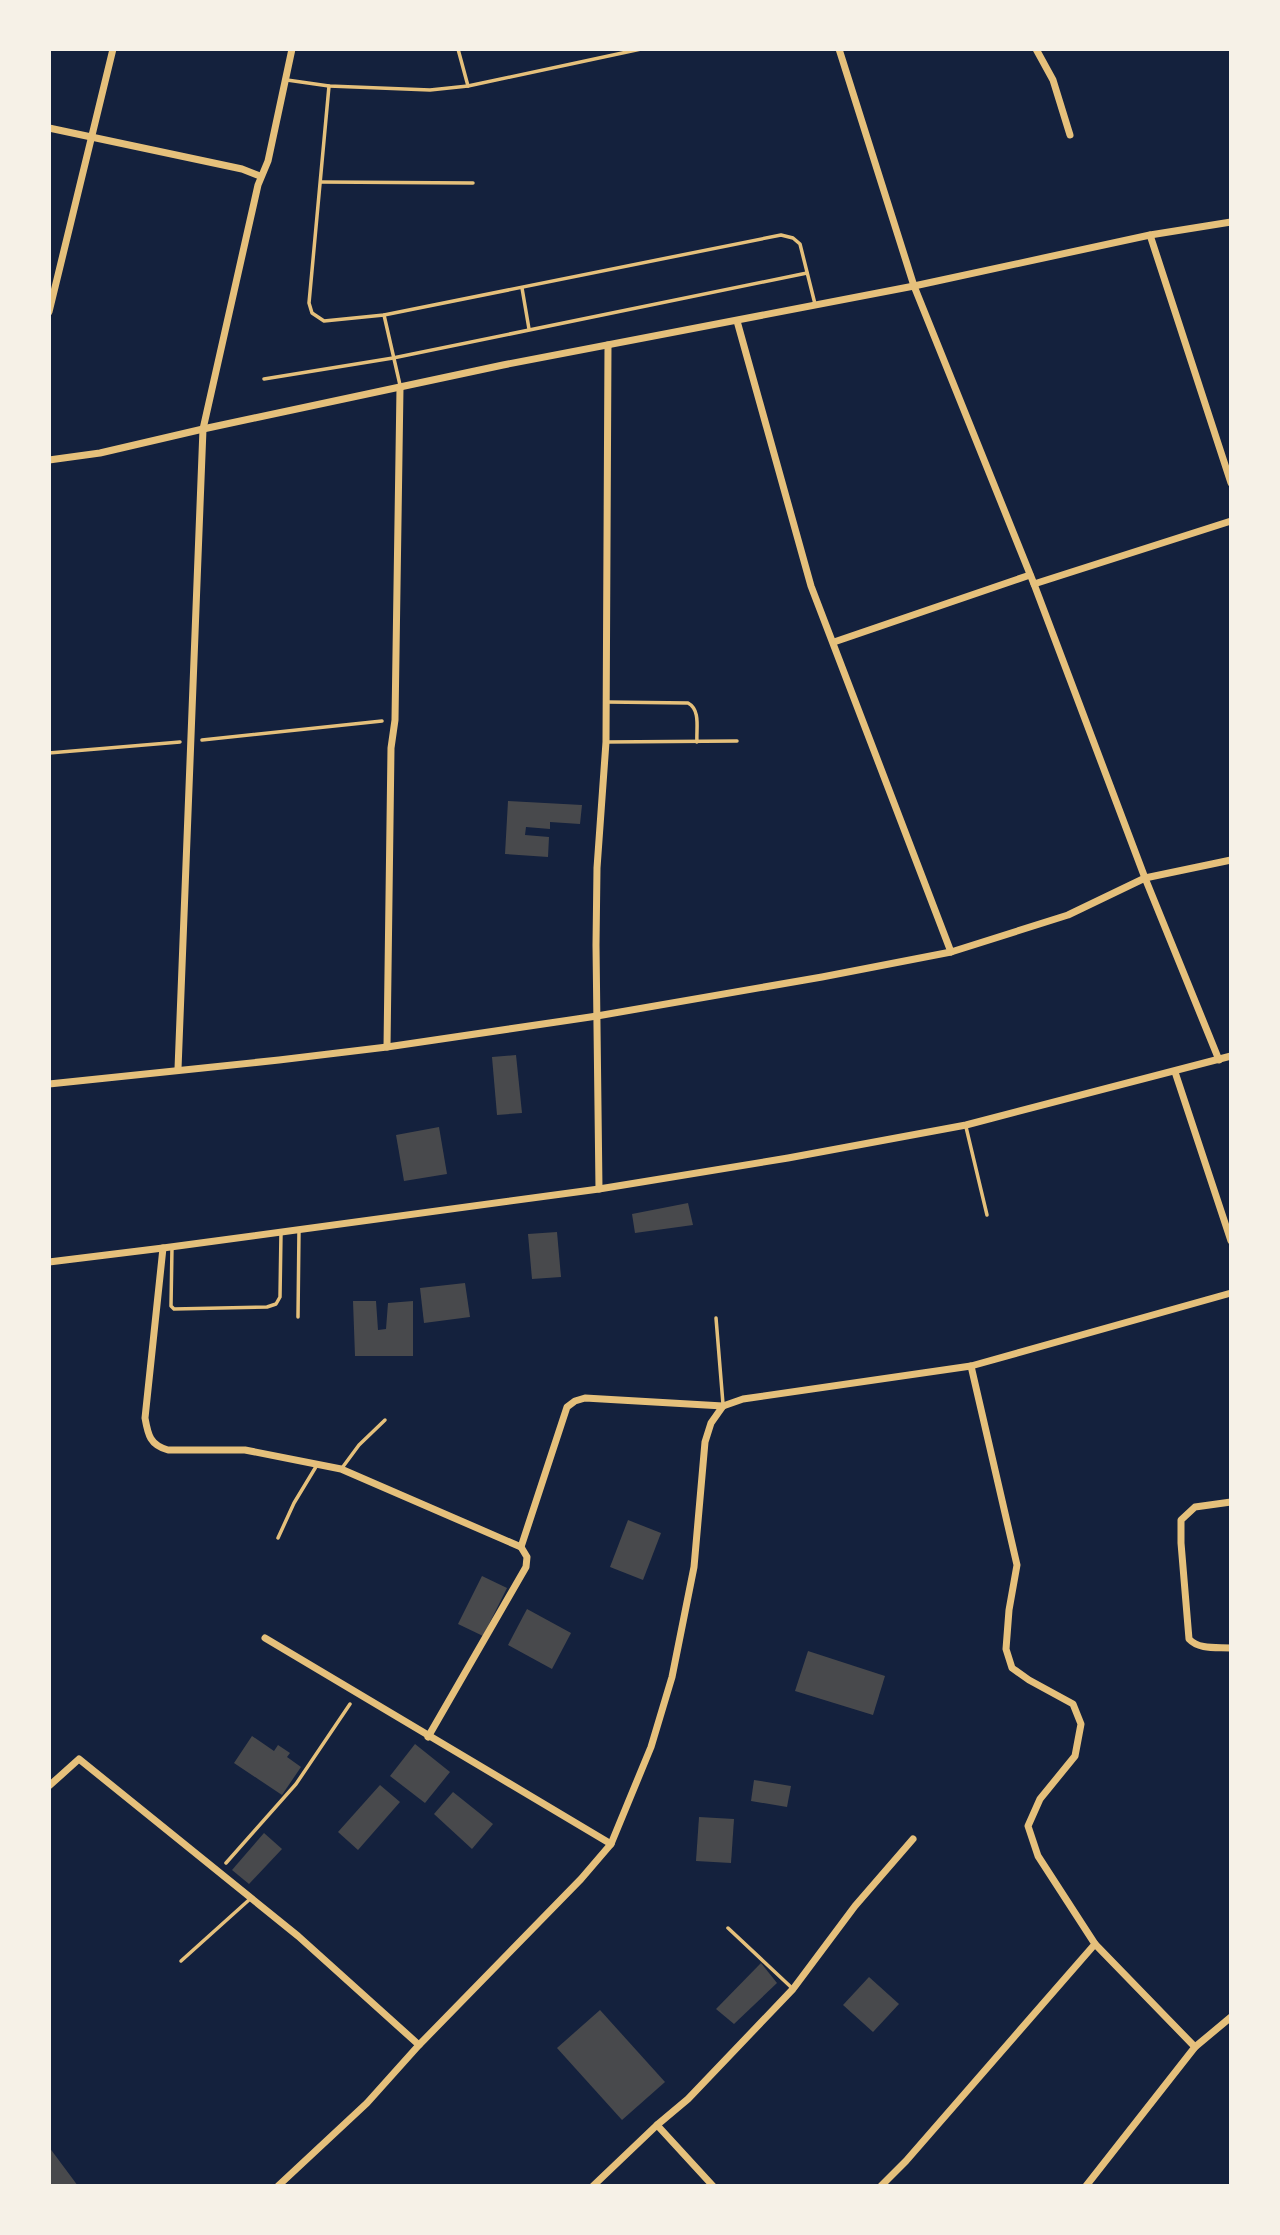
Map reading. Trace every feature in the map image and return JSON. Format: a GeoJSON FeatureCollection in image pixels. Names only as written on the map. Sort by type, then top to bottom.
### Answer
{"type":"FeatureCollection","features":[{"type":"Feature","properties":{"kind":"street"},"geometry":{"type":"LineString","coordinates":[[49,312],[113,49]]}},
{"type":"Feature","properties":{"kind":"street"},"geometry":{"type":"LineString","coordinates":[[178,1069],[203,429],[261,176],[268,161],[292,49]]}},
{"type":"Feature","properties":{"kind":"street"},"geometry":{"type":"LineString","coordinates":[[839,49],[914,286],[1034,584],[1145,878],[1219,1059]]}},
{"type":"Feature","properties":{"kind":"street"},"geometry":{"type":"LineString","coordinates":[[1036,49],[1053,80],[1070,135]]}},
{"type":"Feature","properties":{"kind":"street"},"geometry":{"type":"LineString","coordinates":[[49,128],[242,169],[261,176]]}},
{"type":"Feature","properties":{"kind":"street"},"geometry":{"type":"LineString","coordinates":[[49,460],[100,453],[400,388],[914,286],[1150,235],[1231,222]]}},
{"type":"Feature","properties":{"kind":"street"},"geometry":{"type":"LineString","coordinates":[[1150,235],[1231,482]]}},
{"type":"Feature","properties":{"kind":"street"},"geometry":{"type":"LineString","coordinates":[[737,321],[811,586],[951,952]]}},
{"type":"Feature","properties":{"kind":"street"},"geometry":{"type":"LineString","coordinates":[[599,1189],[597,868],[607,702],[608,345]]}},
{"type":"Feature","properties":{"kind":"street"},"geometry":{"type":"LineString","coordinates":[[387,1046],[400,388]]}},
{"type":"Feature","properties":{"kind":"street"},"geometry":{"type":"LineString","coordinates":[[1034,584],[1231,521]]}},
{"type":"Feature","properties":{"kind":"street"},"geometry":{"type":"LineString","coordinates":[[834,642],[1030,575]]}},
{"type":"Feature","properties":{"kind":"street"},"geometry":{"type":"LineString","coordinates":[[49,1084],[279,1060],[597,1016],[951,952],[1068,915],[1145,878],[1231,860]]}},
{"type":"Feature","properties":{"kind":"street"},"geometry":{"type":"LineString","coordinates":[[49,1262],[599,1189],[788,1158],[966,1125],[1231,1056]]}},
{"type":"Feature","properties":{"kind":"street"},"geometry":{"type":"LineString","coordinates":[[1175,1072],[1231,1241]]}},
{"type":"Feature","properties":{"kind":"street"},"geometry":{"type":"LineString","coordinates":[[163,1248],[145,1418],[149,1437],[157,1447],[168,1450],[245,1450],[341,1469],[521,1547],[527,1557],[526,1567],[429,1737]]}},
{"type":"Feature","properties":{"kind":"street"},"geometry":{"type":"LineString","coordinates":[[521,1547],[567,1407],[575,1401],[585,1398],[723,1406],[743,1399],[971,1366],[1231,1293]]}},
{"type":"Feature","properties":{"kind":"street"},"geometry":{"type":"LineString","coordinates":[[971,1366],[1017,1565],[1009,1609],[1006,1649],[1012,1668],[1073,1704],[1081,1724],[1075,1756],[1040,1800],[1028,1826],[1038,1856],[1095,1944],[1195,2047]]}},
{"type":"Feature","properties":{"kind":"street"},"geometry":{"type":"LineString","coordinates":[[278,2186],[367,2103],[611,1844],[651,1747],[672,1677],[694,1567],[705,1442],[711,1423],[723,1406]]}},
{"type":"Feature","properties":{"kind":"street"},"geometry":{"type":"LineString","coordinates":[[1231,1502],[1195,1507],[1181,1520],[1189,1639],[1194,1645],[1231,1648]]}},
{"type":"Feature","properties":{"kind":"street"},"geometry":{"type":"LineString","coordinates":[[265,1638],[611,1844]]}},
{"type":"Feature","properties":{"kind":"street"},"geometry":{"type":"LineString","coordinates":[[49,1786],[79,1759],[220,1871],[350,1981],[419,2045]]}},
{"type":"Feature","properties":{"kind":"street"},"geometry":{"type":"LineString","coordinates":[[593,2186],[688,2099],[793,1989],[855,1906],[913,1839]]}},
{"type":"Feature","properties":{"kind":"street"},"geometry":{"type":"LineString","coordinates":[[881,2186],[906,2161],[1095,1944]]}},
{"type":"Feature","properties":{"kind":"street"},"geometry":{"type":"LineString","coordinates":[[1086,2186],[1195,2047],[1231,2017]]}},
{"type":"Feature","properties":{"kind":"street"},"geometry":{"type":"LineString","coordinates":[[657,2125],[713,2186]]}},
{"type":"Feature","properties":{"kind":"lane"},"geometry":{"type":"LineString","coordinates":[[458,49],[468,86]]}},
{"type":"Feature","properties":{"kind":"lane"},"geometry":{"type":"LineString","coordinates":[[286,79],[329,86],[430,90],[468,86],[640,49]]}},
{"type":"Feature","properties":{"kind":"lane"},"geometry":{"type":"LineString","coordinates":[[329,86],[309,303],[312,313],[324,321],[384,315],[781,235],[793,238],[800,244],[814,304]]}},
{"type":"Feature","properties":{"kind":"lane"},"geometry":{"type":"LineString","coordinates":[[320,182],[473,183]]}},
{"type":"Feature","properties":{"kind":"lane"},"geometry":{"type":"LineString","coordinates":[[264,379],[393,358],[807,273]]}},
{"type":"Feature","properties":{"kind":"lane"},"geometry":{"type":"LineString","coordinates":[[522,288],[529,329]]}},
{"type":"Feature","properties":{"kind":"lane"},"geometry":{"type":"LineString","coordinates":[[384,315],[400,388]]}},
{"type":"Feature","properties":{"kind":"lane"},"geometry":{"type":"LineString","coordinates":[[607,702],[688,703],[694,706],[696,711],[696,742]]}},
{"type":"Feature","properties":{"kind":"lane"},"geometry":{"type":"LineString","coordinates":[[606,742],[737,740]]}},
{"type":"Feature","properties":{"kind":"lane"},"geometry":{"type":"LineString","coordinates":[[966,1125],[987,1215]]}},
{"type":"Feature","properties":{"kind":"lane"},"geometry":{"type":"LineString","coordinates":[[298,1317],[299,1230]]}},
{"type":"Feature","properties":{"kind":"lane"},"geometry":{"type":"LineString","coordinates":[[172,1247],[171,1306],[174,1309],[267,1307],[276,1304],[280,1297],[281,1233]]}},
{"type":"Feature","properties":{"kind":"lane"},"geometry":{"type":"LineString","coordinates":[[716,1318],[723,1406]]}},
{"type":"Feature","properties":{"kind":"lane"},"geometry":{"type":"LineString","coordinates":[[341,1469],[359,1445],[384,1420]]}},
{"type":"Feature","properties":{"kind":"lane"},"geometry":{"type":"LineString","coordinates":[[278,1538],[294,1503],[318,1464]]}},
{"type":"Feature","properties":{"kind":"lane"},"geometry":{"type":"LineString","coordinates":[[181,1961],[252,1898]]}},
{"type":"Feature","properties":{"kind":"lane"},"geometry":{"type":"LineString","coordinates":[[729,1928],[793,1989]]}},
{"type":"Feature","properties":{"kind":"path"},"geometry":{"type":"LineString","coordinates":[[49,753],[395,720]]}},
{"type":"Feature","properties":{"kind":"path"},"geometry":{"type":"LineString","coordinates":[[220,1871],[296,1784],[357,1694]]}},
{"type":"Feature","properties":{"kind":"building"},"geometry":{"type":"Polygon","coordinates":[[[508,801],[582,805],[580,824],[550,822],[550,829],[526,827],[525,835],[549,837],[548,857],[505,854],[508,801]]]}},
{"type":"Feature","properties":{"kind":"building"},"geometry":{"type":"Polygon","coordinates":[[[516,1055],[522,1113],[497,1115],[492,1057],[516,1055]]]}},
{"type":"Feature","properties":{"kind":"building"},"geometry":{"type":"Polygon","coordinates":[[[439,1127],[447,1174],[404,1181],[396,1135],[439,1127]]]}},
{"type":"Feature","properties":{"kind":"building"},"geometry":{"type":"Polygon","coordinates":[[[688,1203],[693,1225],[635,1233],[632,1214],[688,1203]]]}},
{"type":"Feature","properties":{"kind":"building"},"geometry":{"type":"Polygon","coordinates":[[[557,1232],[561,1277],[532,1279],[528,1234],[557,1232]]]}},
{"type":"Feature","properties":{"kind":"building"},"geometry":{"type":"Polygon","coordinates":[[[465,1283],[470,1317],[424,1323],[420,1288],[465,1283]]]}},
{"type":"Feature","properties":{"kind":"building"},"geometry":{"type":"Polygon","coordinates":[[[353,1301],[376,1301],[378,1330],[386,1329],[388,1303],[413,1301],[413,1356],[355,1356],[353,1301]]]}},
{"type":"Feature","properties":{"kind":"building"},"geometry":{"type":"Polygon","coordinates":[[[628,1520],[661,1533],[643,1580],[610,1567],[628,1520]]]}},
{"type":"Feature","properties":{"kind":"building"},"geometry":{"type":"Polygon","coordinates":[[[482,1576],[507,1588],[483,1636],[458,1624],[482,1576]]]}},
{"type":"Feature","properties":{"kind":"building"},"geometry":{"type":"Polygon","coordinates":[[[527,1609],[571,1633],[552,1669],[508,1645],[527,1609]]]}},
{"type":"Feature","properties":{"kind":"building"},"geometry":{"type":"Polygon","coordinates":[[[808,1651],[885,1676],[873,1715],[795,1691],[808,1651]]]}},
{"type":"Feature","properties":{"kind":"building"},"geometry":{"type":"Polygon","coordinates":[[[252,1736],[274,1751],[278,1745],[290,1753],[287,1757],[301,1767],[282,1795],[234,1763],[252,1736]]]}},
{"type":"Feature","properties":{"kind":"building"},"geometry":{"type":"Polygon","coordinates":[[[415,1744],[450,1772],[425,1803],[390,1776],[415,1744]]]}},
{"type":"Feature","properties":{"kind":"building"},"geometry":{"type":"Polygon","coordinates":[[[754,1780],[791,1786],[787,1807],[751,1801],[754,1780]]]}},
{"type":"Feature","properties":{"kind":"building"},"geometry":{"type":"Polygon","coordinates":[[[380,1785],[400,1802],[358,1850],[338,1832],[380,1785]]]}},
{"type":"Feature","properties":{"kind":"building"},"geometry":{"type":"Polygon","coordinates":[[[453,1792],[493,1824],[472,1849],[434,1814],[453,1792]]]}},
{"type":"Feature","properties":{"kind":"building"},"geometry":{"type":"Polygon","coordinates":[[[699,1817],[734,1819],[731,1863],[696,1861],[699,1817]]]}},
{"type":"Feature","properties":{"kind":"building"},"geometry":{"type":"Polygon","coordinates":[[[264,1833],[282,1849],[249,1884],[232,1870],[264,1833]]]}},
{"type":"Feature","properties":{"kind":"building"},"geometry":{"type":"Polygon","coordinates":[[[761,1963],[777,1983],[734,2024],[716,2009],[761,1963]]]}},
{"type":"Feature","properties":{"kind":"building"},"geometry":{"type":"Polygon","coordinates":[[[869,1977],[899,2004],[873,2032],[843,2005],[869,1977]]]}},
{"type":"Feature","properties":{"kind":"building"},"geometry":{"type":"Polygon","coordinates":[[[600,2010],[665,2082],[622,2120],[557,2048],[600,2010]]]}},
{"type":"Feature","properties":{"kind":"building"},"geometry":{"type":"Polygon","coordinates":[[[49,2147],[78,2186],[51,2186],[49,2147]]]}}]}
